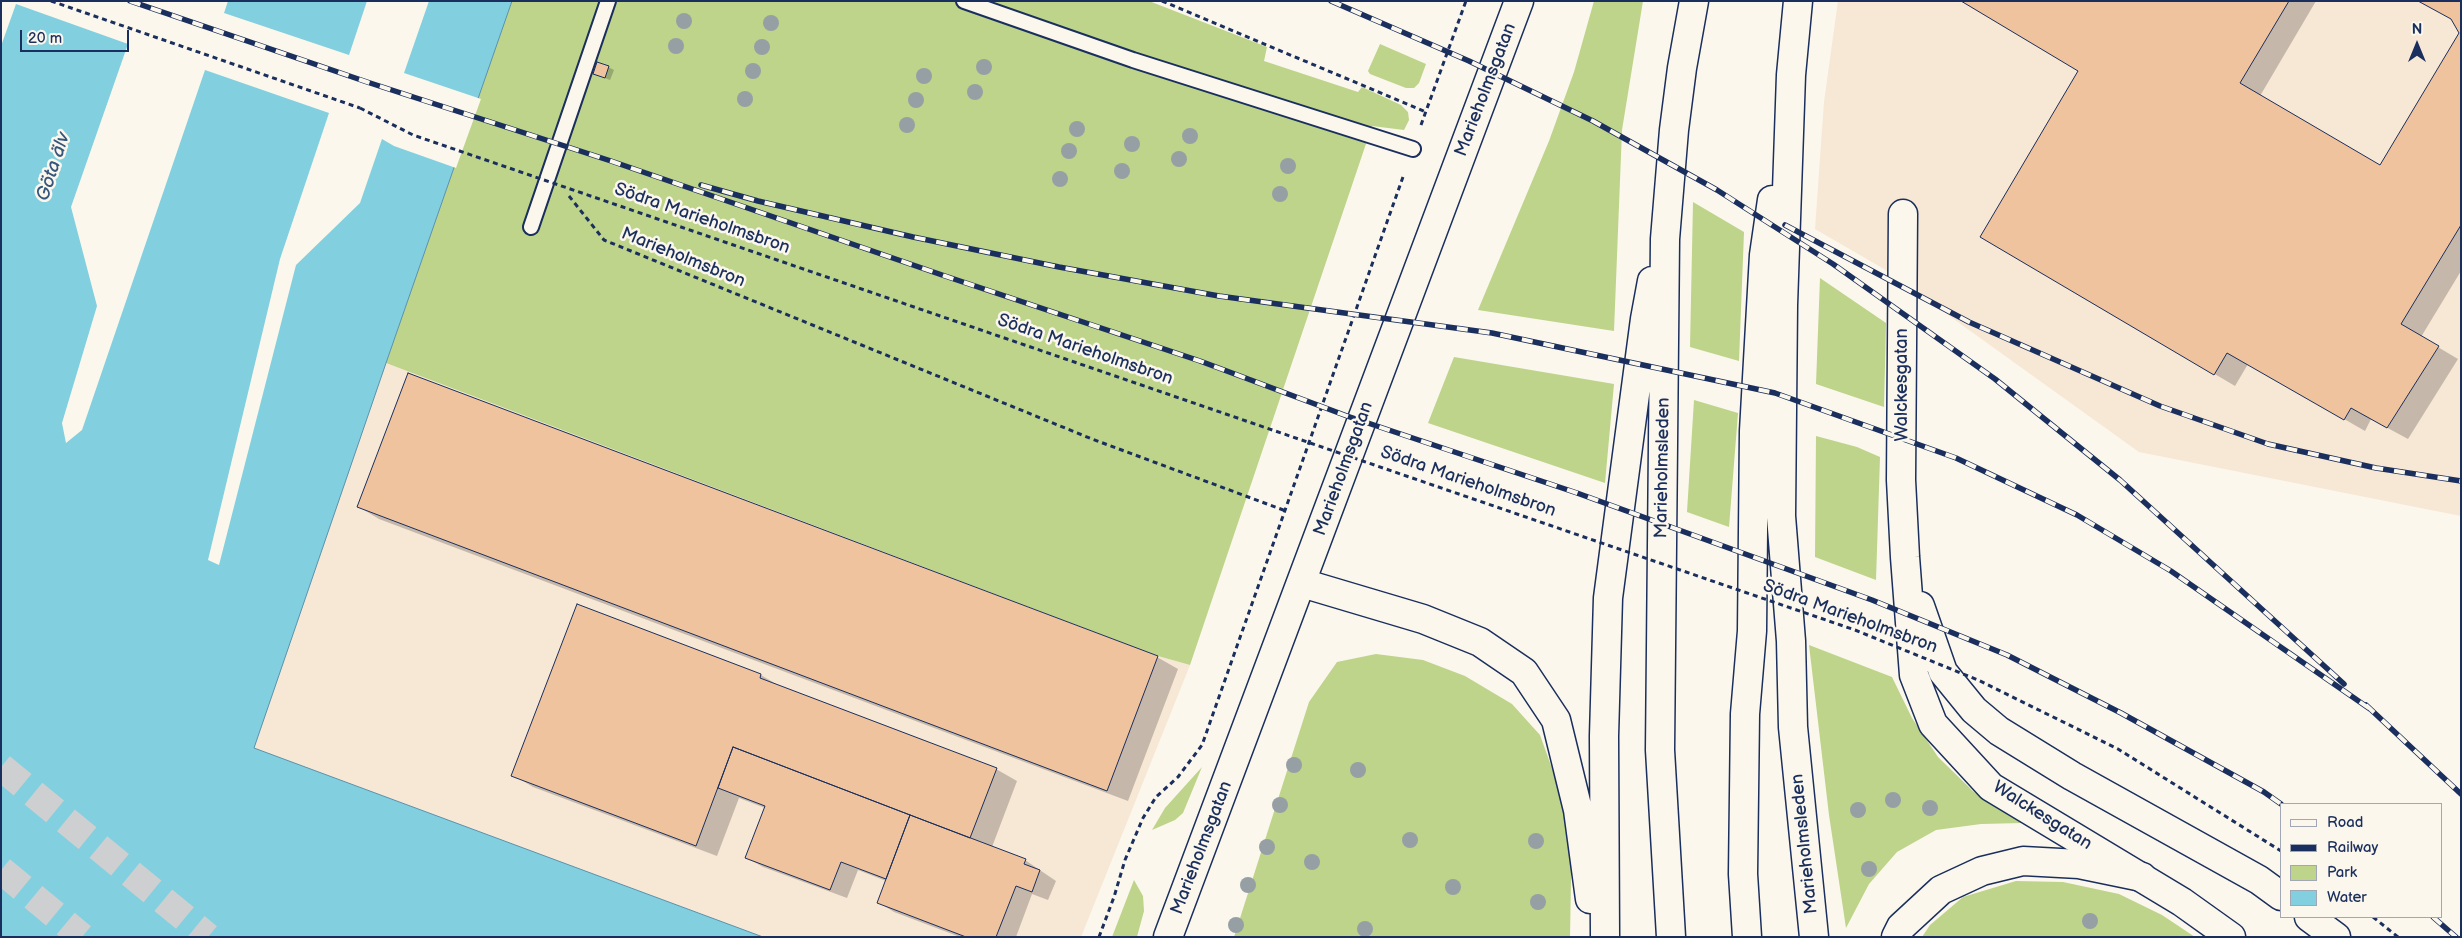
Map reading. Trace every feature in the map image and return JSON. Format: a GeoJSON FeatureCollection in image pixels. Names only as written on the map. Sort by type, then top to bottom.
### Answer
{"type":"FeatureCollection","features":[{"type":"Feature","properties":{"kind":"main road","name":"Marieholmsgatan"},"geometry":{"type":"LineString","coordinates":[[1168,937],[1520,1]]}},
{"type":"Feature","properties":{"kind":"main road","name":"Marieholmsleden"},"geometry":{"type":"LineString","coordinates":[[1671,937],[1660,750],[1665,258],[1667,196],[1682,68],[1694,1]]}},
{"type":"Feature","properties":{"kind":"main road","name":"Marieholmsleden"},"geometry":{"type":"LineString","coordinates":[[1798,1],[1791,75],[1783,305],[1781,516],[1791,641],[1793,727],[1814,937]]}},
{"type":"Feature","properties":{"kind":"main road"},"geometry":{"type":"LineString","coordinates":[[1747,937],[1742,874],[1746,714],[1752,632],[1754,431],[1764,255],[1791,75]]}},
{"type":"Feature","properties":{"kind":"main road"},"geometry":{"type":"LineString","coordinates":[[1605,937],[1604,736],[1608,598],[1645,319],[1667,196]]}},
{"type":"Feature","properties":{"kind":"main road","name":"Walckesgatan"},"geometry":{"type":"LineString","coordinates":[[1904,214],[1901,480],[1905,557],[1914,675],[1933,724],[1991,787],[2182,902],[2232,937]]}},
{"type":"Feature","properties":{"kind":"main road","name":"Walckesgatan"},"geometry":{"type":"LineString","coordinates":[[1905,557],[1929,637],[1942,672],[1974,710],[1999,731],[2072,776],[2259,880],[2280,895]]}},
{"type":"Feature","properties":{"kind":"main road"},"geometry":{"type":"LineString","coordinates":[[1302,583],[1423,620],[1472,638],[1524,672],[1556,720],[1578,810],[1595,937]]}},
{"type":"Feature","properties":{"kind":"main road"},"geometry":{"type":"LineString","coordinates":[[1896,937],[1901,927],[1941,890],[1990,869],[2023,861],[2079,864],[2142,878]]}},
{"type":"Feature","properties":{"kind":"main road"},"geometry":{"type":"LineString","coordinates":[[2310,918],[2336,937]]}},
{"type":"Feature","properties":{"kind":"lane"},"geometry":{"type":"LineString","coordinates":[[531,227],[608,1]]}},
{"type":"Feature","properties":{"kind":"lane"},"geometry":{"type":"LineString","coordinates":[[964,1],[1133,60],[1413,149]]}},
{"type":"Feature","properties":{"kind":"path"},"geometry":{"type":"LineString","coordinates":[[51,1],[360,108],[413,135],[560,186]]}},
{"type":"Feature","properties":{"kind":"path"},"geometry":{"type":"LineString","coordinates":[[1162,1],[1426,112]]}},
{"type":"Feature","properties":{"kind":"path"},"geometry":{"type":"LineString","coordinates":[[1099,937],[1125,860],[1143,818],[1156,797],[1178,777],[1202,746],[1466,1]]}},
{"type":"Feature","properties":{"kind":"path","name":"Marieholmsbron"},"geometry":{"type":"LineString","coordinates":[[560,186],[604,240],[1092,439],[1286,511]]}},
{"type":"Feature","properties":{"kind":"path","name":"Södra Marieholmsbron"},"geometry":{"type":"LineString","coordinates":[[560,186],[1855,630],[1978,680],[2118,749],[2280,850]]}},
{"type":"Feature","properties":{"kind":"path"},"geometry":{"type":"LineString","coordinates":[[2374,918],[2398,937]]}},
{"type":"Feature","properties":{"kind":"shaded area"},"geometry":{"type":"Polygon","coordinates":[[[1838,1],[2461,1],[2461,516],[2139,452],[1884,269],[1815,229],[1824,102],[1838,1]]]}},
{"type":"Feature","properties":{"kind":"shaded area"},"geometry":{"type":"Polygon","coordinates":[[[386,363],[1158,656],[1190,665],[1081,937],[763,937],[254,748],[386,363]]]}},
{"type":"Feature","properties":{"kind":"green space"},"geometry":{"type":"Polygon","coordinates":[[[512,1],[1149,1],[1267,47],[1264,61],[1358,92],[1362,87],[1401,105],[1408,112],[1409,120],[1404,130],[1372,126],[1190,665],[1158,656],[386,363],[512,1]]]}},
{"type":"Feature","properties":{"kind":"green space"},"geometry":{"type":"Polygon","coordinates":[[[1594,1],[1643,1],[1622,130],[1614,331],[1478,310],[1549,141],[1574,72],[1594,1]]]}},
{"type":"Feature","properties":{"kind":"green space"},"geometry":{"type":"Polygon","coordinates":[[[1380,44],[1426,64],[1419,83],[1414,88],[1406,88],[1370,74],[1368,71],[1380,44]]]}},
{"type":"Feature","properties":{"kind":"green space"},"geometry":{"type":"Polygon","coordinates":[[[1693,202],[1744,232],[1739,361],[1690,347],[1693,202]]]}},
{"type":"Feature","properties":{"kind":"green space"},"geometry":{"type":"Polygon","coordinates":[[[1820,278],[1886,323],[1884,407],[1816,384],[1820,278]]]}},
{"type":"Feature","properties":{"kind":"green space"},"geometry":{"type":"Polygon","coordinates":[[[1454,357],[1614,384],[1605,483],[1428,423],[1454,357]]]}},
{"type":"Feature","properties":{"kind":"green space"},"geometry":{"type":"Polygon","coordinates":[[[1694,400],[1738,413],[1729,527],[1687,512],[1694,400]]]}},
{"type":"Feature","properties":{"kind":"green space"},"geometry":{"type":"Polygon","coordinates":[[[1816,436],[1857,447],[1880,457],[1876,580],[1815,557],[1816,436]]]}},
{"type":"Feature","properties":{"kind":"green space"},"geometry":{"type":"Polygon","coordinates":[[[1809,645],[1892,677],[1912,718],[1938,757],[1974,792],[2022,823],[1981,824],[1936,830],[1897,852],[1869,884],[1846,928],[1829,815],[1809,645]]]}},
{"type":"Feature","properties":{"kind":"green space"},"geometry":{"type":"Polygon","coordinates":[[[1376,654],[1423,660],[1465,676],[1512,704],[1540,735],[1572,824],[1570,937],[1234,937],[1309,702],[1337,662],[1376,654]]]}},
{"type":"Feature","properties":{"kind":"green space"},"geometry":{"type":"Polygon","coordinates":[[[1202,767],[1183,813],[1175,820],[1152,830],[1165,808],[1202,767]]]}},
{"type":"Feature","properties":{"kind":"green space"},"geometry":{"type":"Polygon","coordinates":[[[1134,880],[1143,896],[1144,911],[1137,937],[1112,937],[1134,880]]]}},
{"type":"Feature","properties":{"kind":"green space"},"geometry":{"type":"Polygon","coordinates":[[[2016,881],[2063,882],[2119,894],[2162,915],[2195,937],[1922,937],[1930,925],[1963,897],[2016,881]]]}},
{"type":"Feature","properties":{"kind":"water","name":"Göta älv"},"geometry":{"type":"Polygon","coordinates":[[[1,1],[512,1],[254,748],[763,937],[1,937],[1,1]]]}},
{"type":"Feature","properties":{"kind":"pier"},"geometry":{"type":"Polygon","coordinates":[[[1,1],[228,1],[224,13],[349,55],[367,1],[429,1],[404,73],[481,99],[456,168],[394,146],[382,139],[360,203],[296,265],[219,565],[208,560],[280,259],[329,113],[205,70],[82,430],[66,443],[62,423],[97,306],[71,207],[128,44],[16,4],[1,46],[1,1]]]}},
{"type":"Feature","properties":{"kind":"building"},"geometry":{"type":"Polygon","coordinates":[[[1961,1],[2289,1],[2240,83],[2380,165],[2459,33],[2451,19],[2418,1],[2461,1],[2461,225],[2401,324],[2439,346],[2387,428],[2351,408],[2344,420],[2227,353],[2214,375],[1980,237],[2078,71],[1961,1]]]}},
{"type":"Feature","properties":{"kind":"building"},"geometry":{"type":"Polygon","coordinates":[[[597,62],[609,66],[605,78],[593,74],[597,62]]]}},
{"type":"Feature","properties":{"kind":"building"},"geometry":{"type":"Polygon","coordinates":[[[408,373],[1158,656],[1107,791],[357,507],[408,373]]]}},
{"type":"Feature","properties":{"kind":"building"},"geometry":{"type":"Polygon","coordinates":[[[577,604],[761,674],[760,678],[997,768],[970,838],[733,747],[696,846],[511,776],[577,604]]]}},
{"type":"Feature","properties":{"kind":"building"},"geometry":{"type":"Polygon","coordinates":[[[733,747],[910,815],[886,879],[841,862],[830,890],[745,858],[765,806],[718,788],[733,747]]]}},
{"type":"Feature","properties":{"kind":"building"},"geometry":{"type":"Polygon","coordinates":[[[910,815],[1026,859],[1024,864],[1040,870],[1032,892],[1016,886],[996,937],[966,937],[877,903],[910,815]]]}},
{"type":"Feature","properties":{"kind":"tunnel"},"geometry":{"type":"LineString","coordinates":[[1,767],[208,937]]}},
{"type":"Feature","properties":{"kind":"tunnel"},"geometry":{"type":"LineString","coordinates":[[1,870],[82,937]]}},
{"type":"Feature","properties":{"kind":"railway"},"geometry":{"type":"LineString","coordinates":[[130,1],[367,82],[611,161],[945,276],[1200,361],[1347,416],[1577,493],[1872,600],[2007,655],[2121,713],[2264,792],[2280,803]]}},
{"type":"Feature","properties":{"kind":"railway"},"geometry":{"type":"LineString","coordinates":[[1331,1],[1469,61],[1593,121],[1717,190],[1833,264],[1995,379],[2120,480],[2344,684]]}},
{"type":"Feature","properties":{"kind":"railway"},"geometry":{"type":"LineString","coordinates":[[701,185],[758,201],[913,237],[1059,267],[1219,296],[1492,333],[1775,393],[1956,458],[2077,515],[2171,571],[2370,709]]}},
{"type":"Feature","properties":{"kind":"railway"},"geometry":{"type":"LineString","coordinates":[[1785,225],[1969,322],[2160,406],[2268,444],[2376,468],[2461,481]]}},
{"type":"Feature","properties":{"kind":"railway"},"geometry":{"type":"LineString","coordinates":[[2366,705],[2461,794]]}},
{"type":"Feature","properties":{"kind":"railway"},"geometry":{"type":"LineString","coordinates":[[2434,918],[2456,937]]}}]}
